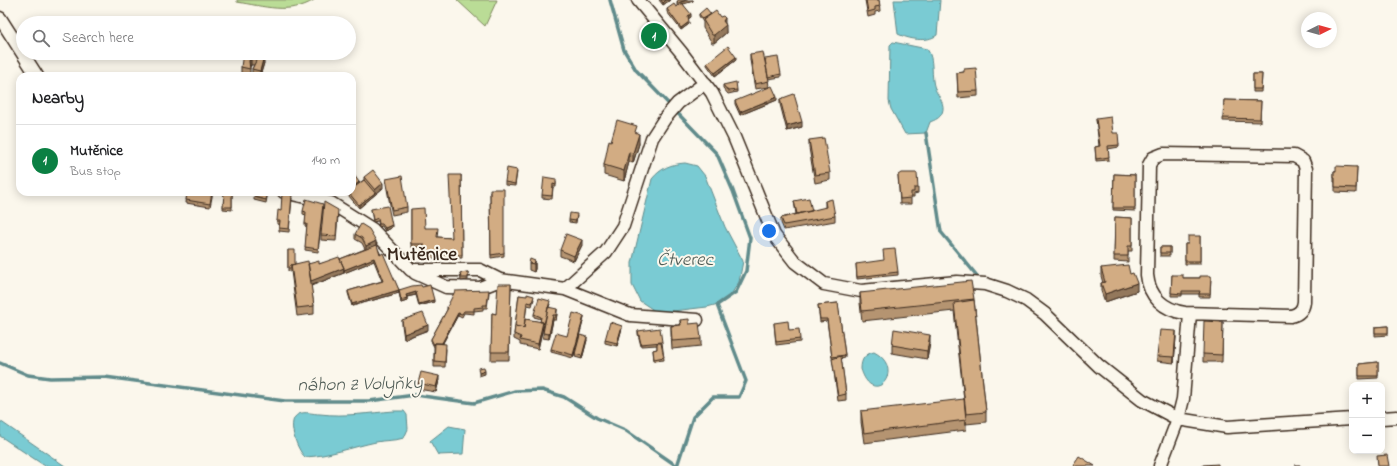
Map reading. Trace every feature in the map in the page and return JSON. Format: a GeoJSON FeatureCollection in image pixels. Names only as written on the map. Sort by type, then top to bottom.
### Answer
{"type":"FeatureCollection","features":[{"type":"Feature","properties":{"kind":"street"},"geometry":{"type":"LineString","coordinates":[[638,0],[704,82],[724,114],[774,235],[795,262],[824,284],[861,291],[957,282],[984,284],[1007,290],[1026,300],[1045,314],[1099,366],[1142,400],[1178,419],[1227,426],[1349,419]]}},
{"type":"Feature","properties":{"kind":"street"},"geometry":{"type":"LineString","coordinates":[[0,18],[16,43]]}},
{"type":"Feature","properties":{"kind":"street"},"geometry":{"type":"LineString","coordinates":[[27,60],[34,72]]}},
{"type":"Feature","properties":{"kind":"street"},"geometry":{"type":"LineString","coordinates":[[565,288],[606,252],[623,226],[652,138],[678,103],[704,82]]}},
{"type":"Feature","properties":{"kind":"street"},"geometry":{"type":"LineString","coordinates":[[1163,154],[1294,156],[1300,158],[1306,169],[1304,302],[1300,311],[1291,316],[1190,314],[1177,312],[1163,306],[1153,294],[1148,282],[1150,161],[1156,155],[1163,154]]}},
{"type":"Feature","properties":{"kind":"street"},"geometry":{"type":"LineString","coordinates":[[301,196],[331,203],[372,229],[410,270],[446,287],[480,288],[500,280]]}},
{"type":"Feature","properties":{"kind":"street"},"geometry":{"type":"LineString","coordinates":[[410,270],[480,270],[500,280],[565,288],[630,315],[697,320]]}},
{"type":"Feature","properties":{"kind":"street"},"geometry":{"type":"LineString","coordinates":[[1160,466],[1178,419],[1183,399],[1190,314]]}},
{"type":"Feature","properties":{"kind":"street"},"geometry":{"type":"LineString","coordinates":[[1385,418],[1397,417]]}},
{"type":"Feature","properties":{"kind":"green space"},"geometry":{"type":"Polygon","coordinates":[[[237,0],[314,0],[305,5],[296,7],[276,8],[237,2],[237,0]]]}},
{"type":"Feature","properties":{"kind":"green space"},"geometry":{"type":"Polygon","coordinates":[[[457,0],[497,0],[485,26],[457,0]]]}},
{"type":"Feature","properties":{"kind":"water"},"geometry":{"type":"Polygon","coordinates":[[[894,0],[940,0],[937,35],[923,40],[912,39],[898,34],[894,0]]]}},
{"type":"Feature","properties":{"kind":"water"},"geometry":{"type":"Polygon","coordinates":[[[893,42],[927,49],[931,58],[935,89],[941,100],[943,110],[939,118],[930,122],[926,133],[905,134],[891,109],[889,101],[890,45],[893,42]]]}},
{"type":"Feature","properties":{"kind":"water","name":"Čtverec"},"geometry":{"type":"Polygon","coordinates":[[[685,163],[697,166],[705,176],[725,227],[743,261],[739,282],[732,293],[722,303],[707,307],[664,312],[655,311],[640,301],[632,285],[632,263],[652,179],[667,167],[685,163]]]}},
{"type":"Feature","properties":{"kind":"water"},"geometry":{"type":"Polygon","coordinates":[[[874,352],[883,359],[888,367],[888,375],[884,382],[879,386],[873,386],[866,380],[861,369],[864,358],[868,354],[874,352]]]}},
{"type":"Feature","properties":{"kind":"water"},"geometry":{"type":"Polygon","coordinates":[[[404,411],[407,415],[408,429],[404,438],[397,440],[376,442],[332,453],[305,457],[296,442],[294,435],[293,422],[295,417],[301,413],[348,415],[404,411]]]}},
{"type":"Feature","properties":{"kind":"water"},"geometry":{"type":"Polygon","coordinates":[[[0,421],[65,466],[45,466],[0,436],[0,421]]]}},
{"type":"Feature","properties":{"kind":"water"},"geometry":{"type":"Polygon","coordinates":[[[449,426],[465,429],[463,454],[438,455],[430,441],[449,426]]]}},
{"type":"Feature","properties":{"kind":"building"},"geometry":{"type":"Polygon","coordinates":[[[678,0],[687,0],[677,3],[678,0]]]}},
{"type":"Feature","properties":{"kind":"building"},"geometry":{"type":"Polygon","coordinates":[[[866,0],[879,0],[880,6],[875,7],[875,10],[868,12],[866,0]]]}},
{"type":"Feature","properties":{"kind":"building"},"geometry":{"type":"Polygon","coordinates":[[[682,3],[691,14],[688,16],[689,22],[681,28],[667,9],[674,4],[676,7],[682,3]]]}},
{"type":"Feature","properties":{"kind":"building"},"geometry":{"type":"Polygon","coordinates":[[[706,8],[711,14],[703,19],[699,14],[706,8]]]}},
{"type":"Feature","properties":{"kind":"building"},"geometry":{"type":"Polygon","coordinates":[[[716,11],[720,17],[723,16],[725,18],[723,21],[726,25],[712,35],[703,20],[716,11]]]}},
{"type":"Feature","properties":{"kind":"building"},"geometry":{"type":"Polygon","coordinates":[[[728,46],[736,57],[715,73],[707,63],[728,46]]]}},
{"type":"Feature","properties":{"kind":"building"},"geometry":{"type":"Polygon","coordinates":[[[763,52],[769,81],[755,84],[750,54],[763,52]]]}},
{"type":"Feature","properties":{"kind":"building"},"geometry":{"type":"Polygon","coordinates":[[[778,57],[781,74],[768,77],[765,59],[778,57]]]}},
{"type":"Feature","properties":{"kind":"building"},"geometry":{"type":"Polygon","coordinates":[[[242,60],[250,60],[250,69],[241,67],[242,60]]]}},
{"type":"Feature","properties":{"kind":"building"},"geometry":{"type":"Polygon","coordinates":[[[263,60],[260,71],[252,69],[256,61],[263,60]]]}},
{"type":"Feature","properties":{"kind":"building"},"geometry":{"type":"Polygon","coordinates":[[[976,68],[978,91],[958,92],[957,73],[964,72],[964,69],[976,68]]]}},
{"type":"Feature","properties":{"kind":"building"},"geometry":{"type":"Polygon","coordinates":[[[1253,74],[1262,74],[1261,89],[1253,89],[1253,74]]]}},
{"type":"Feature","properties":{"kind":"building"},"geometry":{"type":"Polygon","coordinates":[[[736,82],[737,90],[728,91],[723,85],[736,82]]]}},
{"type":"Feature","properties":{"kind":"building"},"geometry":{"type":"Polygon","coordinates":[[[772,86],[777,97],[740,112],[735,101],[772,86]]]}},
{"type":"Feature","properties":{"kind":"building"},"geometry":{"type":"Polygon","coordinates":[[[794,94],[802,122],[787,126],[780,99],[794,94]]]}},
{"type":"Feature","properties":{"kind":"building"},"geometry":{"type":"Polygon","coordinates":[[[1224,100],[1261,101],[1260,119],[1223,118],[1224,100]]]}},
{"type":"Feature","properties":{"kind":"building"},"geometry":{"type":"Polygon","coordinates":[[[1111,117],[1113,133],[1118,133],[1119,145],[1108,146],[1109,157],[1096,159],[1095,147],[1100,146],[1096,119],[1111,117]]]}},
{"type":"Feature","properties":{"kind":"building"},"geometry":{"type":"Polygon","coordinates":[[[617,120],[637,126],[635,132],[639,134],[633,153],[629,152],[624,171],[604,165],[609,140],[611,141],[617,120]]]}},
{"type":"Feature","properties":{"kind":"building"},"geometry":{"type":"Polygon","coordinates":[[[824,138],[830,173],[815,175],[809,140],[824,138]]]}},
{"type":"Feature","properties":{"kind":"building"},"geometry":{"type":"Polygon","coordinates":[[[1336,166],[1357,167],[1356,188],[1335,187],[1334,171],[1336,171],[1336,166]]]}},
{"type":"Feature","properties":{"kind":"building"},"geometry":{"type":"Polygon","coordinates":[[[507,168],[517,170],[515,184],[505,182],[507,168]]]}},
{"type":"Feature","properties":{"kind":"building"},"geometry":{"type":"Polygon","coordinates":[[[373,170],[383,183],[375,190],[364,177],[373,170]]]}},
{"type":"Feature","properties":{"kind":"building"},"geometry":{"type":"Polygon","coordinates":[[[901,173],[917,173],[918,188],[914,188],[914,192],[911,192],[911,198],[900,199],[898,175],[901,173]]]}},
{"type":"Feature","properties":{"kind":"building"},"geometry":{"type":"Polygon","coordinates":[[[1114,174],[1135,175],[1135,208],[1113,208],[1114,174]]]}},
{"type":"Feature","properties":{"kind":"building"},"geometry":{"type":"Polygon","coordinates":[[[449,175],[461,175],[462,255],[424,255],[424,244],[411,244],[411,209],[424,208],[425,228],[438,228],[437,237],[452,238],[449,175]]]}},
{"type":"Feature","properties":{"kind":"building"},"geometry":{"type":"Polygon","coordinates":[[[402,176],[407,207],[392,210],[386,179],[402,176]]]}},
{"type":"Feature","properties":{"kind":"building"},"geometry":{"type":"Polygon","coordinates":[[[544,177],[556,179],[556,185],[553,184],[552,196],[542,195],[544,177]]]}},
{"type":"Feature","properties":{"kind":"building"},"geometry":{"type":"Polygon","coordinates":[[[356,178],[359,182],[356,185],[356,178]]]}},
{"type":"Feature","properties":{"kind":"building"},"geometry":{"type":"Polygon","coordinates":[[[364,180],[375,193],[359,205],[351,196],[356,196],[356,186],[364,180]]]}},
{"type":"Feature","properties":{"kind":"building"},"geometry":{"type":"Polygon","coordinates":[[[490,189],[504,189],[504,253],[491,255],[490,189]]]}},
{"type":"Feature","properties":{"kind":"building"},"geometry":{"type":"Polygon","coordinates":[[[186,196],[211,196],[210,204],[186,200],[186,196]]]}},
{"type":"Feature","properties":{"kind":"building"},"geometry":{"type":"Polygon","coordinates":[[[224,196],[232,196],[232,207],[223,207],[224,196]]]}},
{"type":"Feature","properties":{"kind":"building"},"geometry":{"type":"Polygon","coordinates":[[[254,196],[267,196],[266,200],[254,196]]]}},
{"type":"Feature","properties":{"kind":"building"},"geometry":{"type":"Polygon","coordinates":[[[282,196],[292,196],[289,229],[279,228],[280,221],[277,221],[278,210],[281,211],[282,196]]]}},
{"type":"Feature","properties":{"kind":"building"},"geometry":{"type":"Polygon","coordinates":[[[809,198],[812,211],[797,214],[794,201],[809,198]]]}},
{"type":"Feature","properties":{"kind":"building"},"geometry":{"type":"Polygon","coordinates":[[[306,199],[323,204],[318,249],[305,247],[307,224],[305,224],[306,212],[303,211],[306,199]]]}},
{"type":"Feature","properties":{"kind":"building"},"geometry":{"type":"Polygon","coordinates":[[[832,199],[835,216],[784,225],[781,218],[826,207],[825,201],[832,199]]]}},
{"type":"Feature","properties":{"kind":"building"},"geometry":{"type":"Polygon","coordinates":[[[324,202],[338,210],[336,236],[321,235],[324,202]]]}},
{"type":"Feature","properties":{"kind":"building"},"geometry":{"type":"Polygon","coordinates":[[[388,206],[392,225],[385,228],[382,224],[379,224],[378,218],[373,220],[371,209],[388,206]]]}},
{"type":"Feature","properties":{"kind":"building"},"geometry":{"type":"Polygon","coordinates":[[[570,213],[577,214],[576,221],[569,220],[570,213]]]}},
{"type":"Feature","properties":{"kind":"building"},"geometry":{"type":"Polygon","coordinates":[[[1115,217],[1132,218],[1132,246],[1128,246],[1128,256],[1114,256],[1115,217]]]}},
{"type":"Feature","properties":{"kind":"building"},"geometry":{"type":"Polygon","coordinates":[[[361,224],[369,229],[376,241],[366,246],[362,238],[355,234],[361,224]]]}},
{"type":"Feature","properties":{"kind":"building"},"geometry":{"type":"Polygon","coordinates":[[[566,234],[582,240],[574,256],[560,250],[566,234]]]}},
{"type":"Feature","properties":{"kind":"building"},"geometry":{"type":"Polygon","coordinates":[[[1188,236],[1200,236],[1200,261],[1185,261],[1185,244],[1188,244],[1188,236]]]}},
{"type":"Feature","properties":{"kind":"building"},"geometry":{"type":"Polygon","coordinates":[[[377,245],[380,255],[383,253],[399,290],[352,304],[348,291],[383,281],[374,258],[344,270],[340,259],[377,245]]]}},
{"type":"Feature","properties":{"kind":"building"},"geometry":{"type":"Polygon","coordinates":[[[1160,247],[1170,247],[1170,253],[1160,253],[1160,247]]]}},
{"type":"Feature","properties":{"kind":"building"},"geometry":{"type":"Polygon","coordinates":[[[895,249],[898,272],[857,277],[856,264],[884,260],[883,250],[895,249]]]}},
{"type":"Feature","properties":{"kind":"building"},"geometry":{"type":"Polygon","coordinates":[[[288,250],[295,250],[295,264],[291,265],[291,268],[288,268],[288,250]]]}},
{"type":"Feature","properties":{"kind":"building"},"geometry":{"type":"Polygon","coordinates":[[[339,257],[344,268],[311,281],[308,264],[319,261],[319,264],[339,257]]]}},
{"type":"Feature","properties":{"kind":"building"},"geometry":{"type":"Polygon","coordinates":[[[530,259],[535,261],[534,264],[529,263],[530,259]]]}},
{"type":"Feature","properties":{"kind":"building"},"geometry":{"type":"Polygon","coordinates":[[[308,261],[314,306],[297,308],[291,265],[308,261]]]}},
{"type":"Feature","properties":{"kind":"building"},"geometry":{"type":"Polygon","coordinates":[[[1128,265],[1130,274],[1133,273],[1137,283],[1105,294],[1101,283],[1105,282],[1101,268],[1128,265]]]}},
{"type":"Feature","properties":{"kind":"building"},"geometry":{"type":"Polygon","coordinates":[[[468,272],[468,278],[461,278],[460,273],[468,272]]]}},
{"type":"Feature","properties":{"kind":"building"},"geometry":{"type":"Polygon","coordinates":[[[1172,275],[1183,275],[1183,278],[1200,278],[1200,276],[1211,276],[1210,294],[1199,294],[1200,291],[1182,291],[1182,294],[1171,293],[1172,275]]]}},
{"type":"Feature","properties":{"kind":"building"},"geometry":{"type":"Polygon","coordinates":[[[971,281],[974,299],[862,311],[860,293],[971,281]]]}},
{"type":"Feature","properties":{"kind":"building"},"geometry":{"type":"Polygon","coordinates":[[[498,284],[511,284],[509,352],[491,352],[492,313],[496,314],[498,284]]]}},
{"type":"Feature","properties":{"kind":"building"},"geometry":{"type":"Polygon","coordinates":[[[421,285],[422,287],[430,285],[434,300],[419,304],[416,292],[406,295],[407,298],[401,300],[399,290],[421,285]]]}},
{"type":"Feature","properties":{"kind":"building"},"geometry":{"type":"Polygon","coordinates":[[[489,290],[487,305],[474,308],[474,311],[464,311],[462,314],[458,313],[442,343],[435,343],[434,345],[431,339],[448,308],[447,307],[455,291],[489,290]]]}},
{"type":"Feature","properties":{"kind":"building"},"geometry":{"type":"Polygon","coordinates":[[[527,294],[534,296],[532,303],[527,302],[524,328],[515,326],[519,295],[527,296],[527,294]]]}},
{"type":"Feature","properties":{"kind":"building"},"geometry":{"type":"Polygon","coordinates":[[[539,298],[550,301],[544,324],[543,322],[540,322],[541,317],[534,314],[539,298]]]}},
{"type":"Feature","properties":{"kind":"building"},"geometry":{"type":"Polygon","coordinates":[[[974,300],[986,412],[966,414],[954,303],[974,300]]]}},
{"type":"Feature","properties":{"kind":"building"},"geometry":{"type":"Polygon","coordinates":[[[838,303],[845,355],[832,357],[827,319],[820,319],[818,305],[838,303]]]}},
{"type":"Feature","properties":{"kind":"building"},"geometry":{"type":"Polygon","coordinates":[[[548,307],[557,309],[556,315],[553,315],[549,334],[543,333],[548,307]]]}},
{"type":"Feature","properties":{"kind":"building"},"geometry":{"type":"Polygon","coordinates":[[[423,313],[428,325],[404,334],[402,320],[423,313]]]}},
{"type":"Feature","properties":{"kind":"building"},"geometry":{"type":"Polygon","coordinates":[[[573,313],[584,316],[573,355],[551,349],[556,333],[567,336],[573,313]]]}},
{"type":"Feature","properties":{"kind":"building"},"geometry":{"type":"Polygon","coordinates":[[[525,319],[543,322],[538,344],[520,340],[521,337],[514,334],[515,326],[524,328],[525,319]]]}},
{"type":"Feature","properties":{"kind":"building"},"geometry":{"type":"Polygon","coordinates":[[[689,319],[689,324],[699,323],[701,339],[672,341],[671,326],[681,325],[680,320],[689,319]]]}},
{"type":"Feature","properties":{"kind":"building"},"geometry":{"type":"Polygon","coordinates":[[[788,321],[789,330],[799,329],[800,339],[776,342],[774,323],[788,321]]]}},
{"type":"Feature","properties":{"kind":"building"},"geometry":{"type":"Polygon","coordinates":[[[1204,321],[1223,322],[1222,355],[1203,354],[1204,321]]]}},
{"type":"Feature","properties":{"kind":"building"},"geometry":{"type":"Polygon","coordinates":[[[610,322],[622,326],[617,343],[605,340],[610,322]]]}},
{"type":"Feature","properties":{"kind":"building"},"geometry":{"type":"Polygon","coordinates":[[[1388,326],[1388,333],[1375,333],[1375,327],[1388,326]]]}},
{"type":"Feature","properties":{"kind":"building"},"geometry":{"type":"Polygon","coordinates":[[[660,328],[662,342],[641,344],[638,331],[660,328]]]}},
{"type":"Feature","properties":{"kind":"building"},"geometry":{"type":"Polygon","coordinates":[[[894,329],[930,335],[927,351],[892,345],[894,329]]]}},
{"type":"Feature","properties":{"kind":"building"},"geometry":{"type":"Polygon","coordinates":[[[1160,330],[1176,331],[1174,357],[1157,356],[1160,330]]]}},
{"type":"Feature","properties":{"kind":"building"},"geometry":{"type":"Polygon","coordinates":[[[580,335],[587,337],[582,356],[575,354],[580,335]]]}},
{"type":"Feature","properties":{"kind":"building"},"geometry":{"type":"Polygon","coordinates":[[[435,343],[446,344],[445,362],[434,361],[435,343]]]}},
{"type":"Feature","properties":{"kind":"building"},"geometry":{"type":"Polygon","coordinates":[[[657,343],[661,343],[664,357],[654,359],[653,350],[657,349],[657,343]]]}},
{"type":"Feature","properties":{"kind":"building"},"geometry":{"type":"Polygon","coordinates":[[[841,356],[846,394],[838,396],[832,359],[841,356]]]}},
{"type":"Feature","properties":{"kind":"building"},"geometry":{"type":"Polygon","coordinates":[[[1378,362],[1378,376],[1359,376],[1359,364],[1378,362]]]}},
{"type":"Feature","properties":{"kind":"building"},"geometry":{"type":"Polygon","coordinates":[[[484,367],[485,371],[479,373],[478,368],[484,367]]]}},
{"type":"Feature","properties":{"kind":"building"},"geometry":{"type":"Polygon","coordinates":[[[421,372],[439,376],[436,387],[418,383],[421,372]]]}},
{"type":"Feature","properties":{"kind":"building"},"geometry":{"type":"Polygon","coordinates":[[[964,399],[966,420],[864,433],[861,411],[964,399]]]}},
{"type":"Feature","properties":{"kind":"building"},"geometry":{"type":"Polygon","coordinates":[[[1387,455],[1389,466],[1378,466],[1377,456],[1387,455]]]}},
{"type":"Feature","properties":{"kind":"building"},"geometry":{"type":"Polygon","coordinates":[[[1079,456],[1095,466],[1074,466],[1073,465],[1079,456]]]}},
{"type":"Feature","properties":{"kind":"building"},"geometry":{"type":"Polygon","coordinates":[[[1218,464],[1218,466],[1203,466],[1203,465],[1218,464]]]}},
{"type":"Feature","properties":{"kind":"waterway"},"geometry":{"type":"LineString","coordinates":[[610,0],[624,50],[636,70],[717,154],[733,191],[750,238],[746,271],[736,292],[717,305],[746,381],[739,397],[713,397],[693,417],[677,466]]}},
{"type":"Feature","properties":{"kind":"waterway"},"geometry":{"type":"LineString","coordinates":[[926,133],[941,232],[978,277]]}},
{"type":"Feature","properties":{"kind":"waterway","name":"náhon z Volyňky"},"geometry":{"type":"LineString","coordinates":[[0,363],[28,375],[50,378],[105,377],[285,401],[369,401],[415,395],[474,403],[515,391],[542,390],[564,397],[597,418],[625,430],[677,466]]}},
{"type":"Feature","properties":{"kind":"place","name":"Mutěnice"},"geometry":{"type":"Point","coordinates":[654,36]}},
{"type":"Feature","properties":{"kind":"district","name":"Mutěnice"},"geometry":{"type":"Point","coordinates":[422,255]}}]}
